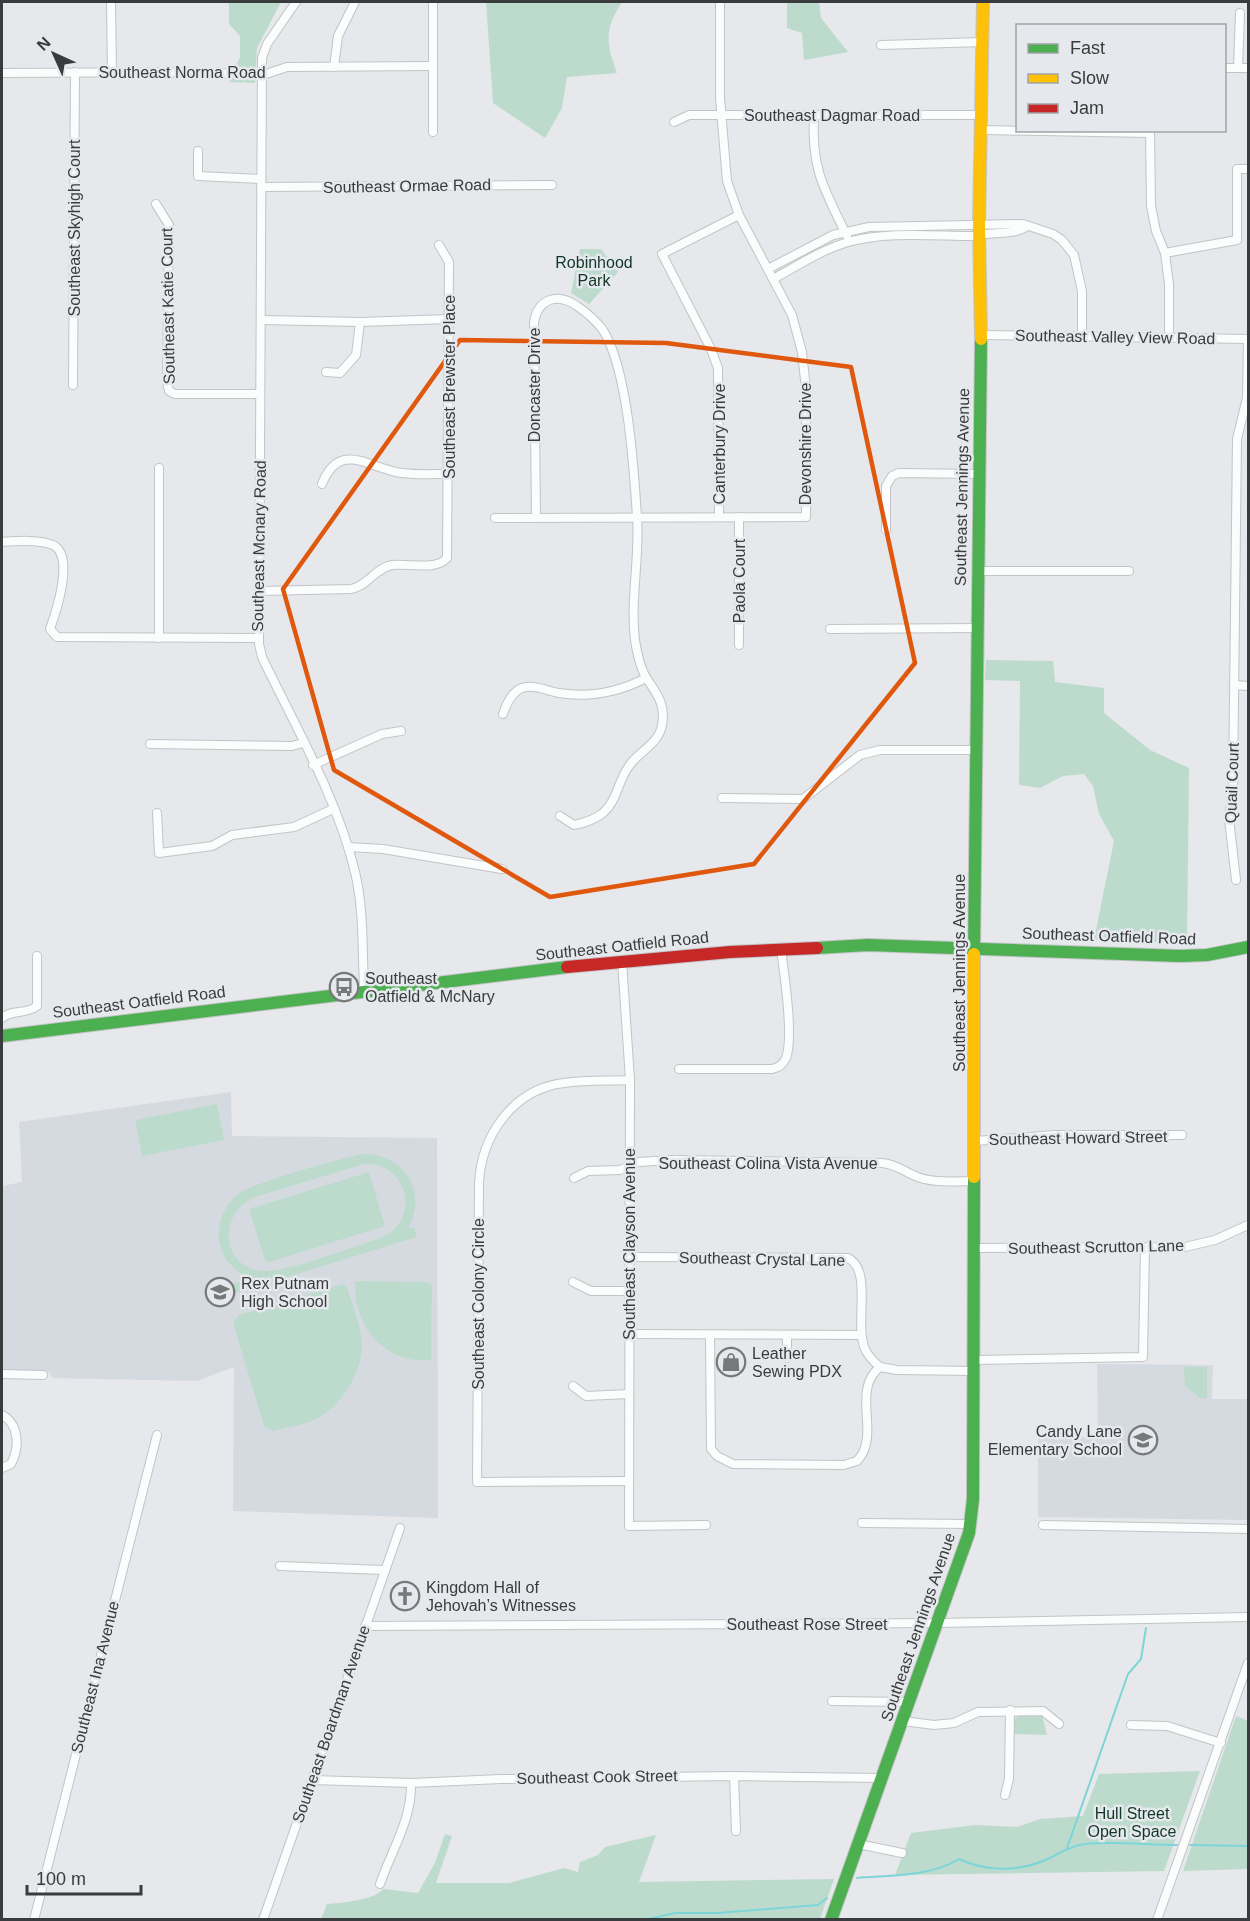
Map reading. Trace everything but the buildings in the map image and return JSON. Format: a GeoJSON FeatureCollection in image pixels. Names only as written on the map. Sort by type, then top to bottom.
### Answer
{"type":"FeatureCollection","features":[{"type":"Feature","properties":{"kind":"main road","name":"Southeast Jennings Avenue"},"geometry":{"type":"LineString","coordinates":[[831,1920],[939,1623],[971,1524],[974,1489],[974,948],[981,334],[979,230],[983,2]]}},
{"type":"Feature","properties":{"kind":"main road","name":"Southeast Oatfield Road"},"geometry":{"type":"LineString","coordinates":[[2,1036],[622,961],[781,949],[868,945],[1188,956],[1229,952],[1248,947]]}},
{"type":"Feature","properties":{"kind":"street"},"geometry":{"type":"LineString","coordinates":[[111,2],[112,73]]}},
{"type":"Feature","properties":{"kind":"street","name":"Southeast Mcnary Road"},"geometry":{"type":"LineString","coordinates":[[296,2],[263,52],[258,638],[262,657],[314,765],[348,847],[361,901],[364,986],[357,993]]}},
{"type":"Feature","properties":{"kind":"street"},"geometry":{"type":"LineString","coordinates":[[334,67],[338,36],[355,2]]}},
{"type":"Feature","properties":{"kind":"street"},"geometry":{"type":"LineString","coordinates":[[432,132],[433,2]]}},
{"type":"Feature","properties":{"kind":"street","name":"Southeast Dagmar Road"},"geometry":{"type":"LineString","coordinates":[[720,2],[722,114],[982,115]]}},
{"type":"Feature","properties":{"kind":"street"},"geometry":{"type":"LineString","coordinates":[[1238,68],[1240,13]]}},
{"type":"Feature","properties":{"kind":"street"},"geometry":{"type":"LineString","coordinates":[[881,45],[983,42]]}},
{"type":"Feature","properties":{"kind":"street","name":"Southeast Norma Road"},"geometry":{"type":"LineString","coordinates":[[2,73],[263,75],[286,67],[433,66]]}},
{"type":"Feature","properties":{"kind":"street"},"geometry":{"type":"LineString","coordinates":[[1226,68],[1248,68]]}},
{"type":"Feature","properties":{"kind":"street","name":"Southeast Skyhigh Court"},"geometry":{"type":"LineString","coordinates":[[73,385],[75,72]]}},
{"type":"Feature","properties":{"kind":"street"},"geometry":{"type":"LineString","coordinates":[[675,122],[689,115],[722,114]]}},
{"type":"Feature","properties":{"kind":"street","name":"Devonshire Drive"},"geometry":{"type":"LineString","coordinates":[[495,518],[806,517],[804,363],[792,315],[738,215],[724,168],[722,114]]}},
{"type":"Feature","properties":{"kind":"street"},"geometry":{"type":"LineString","coordinates":[[814,116],[812,147],[818,175],[849,241]]}},
{"type":"Feature","properties":{"kind":"street"},"geometry":{"type":"LineString","coordinates":[[982,130],[1016,130]]}},
{"type":"Feature","properties":{"kind":"street"},"geometry":{"type":"LineString","coordinates":[[1150,132],[1151,206],[1156,231],[1165,253],[1169,284],[1169,338]]}},
{"type":"Feature","properties":{"kind":"street","name":"Southeast Ormae Road"},"geometry":{"type":"LineString","coordinates":[[198,151],[198,176],[261,183],[552,185]]}},
{"type":"Feature","properties":{"kind":"street"},"geometry":{"type":"LineString","coordinates":[[1165,253],[1237,240],[1237,169],[1248,170]]}},
{"type":"Feature","properties":{"kind":"street","name":"Southeast Katie Court"},"geometry":{"type":"LineString","coordinates":[[156,204],[169,225],[167,382],[169,392],[175,394],[260,394]]}},
{"type":"Feature","properties":{"kind":"street","name":"Canterbury Drive"},"geometry":{"type":"LineString","coordinates":[[719,517],[718,368],[711,349],[662,254],[738,215]]}},
{"type":"Feature","properties":{"kind":"street"},"geometry":{"type":"LineString","coordinates":[[768,269],[817,242],[844,231],[878,226],[979,230],[1022,230],[1027,226],[1053,234],[1074,255],[1082,291],[1082,337]]}},
{"type":"Feature","properties":{"kind":"street"},"geometry":{"type":"LineString","coordinates":[[773,279],[820,252],[849,241],[979,230]]}},
{"type":"Feature","properties":{"kind":"street","name":"Southeast Brewster Place"},"geometry":{"type":"LineString","coordinates":[[260,591],[351,589],[364,584],[388,565],[441,563],[448,554],[449,262],[440,245]]}},
{"type":"Feature","properties":{"kind":"street","name":"Doncaster Drive"},"geometry":{"type":"LineString","coordinates":[[536,518],[534,322],[536,311],[542,303],[552,298],[562,298],[588,314],[602,329],[611,345],[630,436],[637,517]]}},
{"type":"Feature","properties":{"kind":"street"},"geometry":{"type":"LineString","coordinates":[[261,320],[360,322],[449,319]]}},
{"type":"Feature","properties":{"kind":"street"},"geometry":{"type":"LineString","coordinates":[[326,372],[340,373],[356,355],[360,322]]}},
{"type":"Feature","properties":{"kind":"street","name":"Southeast Valley View Road"},"geometry":{"type":"LineString","coordinates":[[981,334],[1248,339]]}},
{"type":"Feature","properties":{"kind":"street","name":"Quail Court"},"geometry":{"type":"LineString","coordinates":[[1236,880],[1229,819],[1233,787],[1237,439],[1247,398],[1248,339]]}},
{"type":"Feature","properties":{"kind":"street"},"geometry":{"type":"LineString","coordinates":[[321,484],[332,466],[344,460],[359,459],[402,473],[449,474]]}},
{"type":"Feature","properties":{"kind":"street"},"geometry":{"type":"LineString","coordinates":[[159,468],[159,638]]}},
{"type":"Feature","properties":{"kind":"street"},"geometry":{"type":"LineString","coordinates":[[886,530],[886,486],[892,476],[899,474],[979,474]]}},
{"type":"Feature","properties":{"kind":"street"},"geometry":{"type":"LineString","coordinates":[[560,816],[574,825],[604,812],[612,802],[626,769],[658,736],[664,711],[660,698],[646,678],[635,638],[637,517]]}},
{"type":"Feature","properties":{"kind":"street","name":"Paola Court"},"geometry":{"type":"LineString","coordinates":[[739,518],[739,645]]}},
{"type":"Feature","properties":{"kind":"street"},"geometry":{"type":"LineString","coordinates":[[2,542],[42,542],[58,550],[62,565],[62,591],[50,629],[52,634],[64,638],[258,638]]}},
{"type":"Feature","properties":{"kind":"street"},"geometry":{"type":"LineString","coordinates":[[978,571],[1129,571]]}},
{"type":"Feature","properties":{"kind":"street"},"geometry":{"type":"LineString","coordinates":[[830,629],[977,628]]}},
{"type":"Feature","properties":{"kind":"street"},"geometry":{"type":"LineString","coordinates":[[503,714],[512,695],[520,688],[536,687],[589,695],[630,686],[646,678]]}},
{"type":"Feature","properties":{"kind":"street"},"geometry":{"type":"LineString","coordinates":[[1234,685],[1248,686]]}},
{"type":"Feature","properties":{"kind":"street"},"geometry":{"type":"LineString","coordinates":[[314,765],[376,736],[401,731]]}},
{"type":"Feature","properties":{"kind":"street"},"geometry":{"type":"LineString","coordinates":[[150,744],[292,746],[303,743]]}},
{"type":"Feature","properties":{"kind":"street"},"geometry":{"type":"LineString","coordinates":[[722,798],[803,799],[860,755],[880,750],[976,750]]}},
{"type":"Feature","properties":{"kind":"street"},"geometry":{"type":"LineString","coordinates":[[157,813],[159,853],[212,846],[232,835],[294,827],[333,809]]}},
{"type":"Feature","properties":{"kind":"street"},"geometry":{"type":"LineString","coordinates":[[348,847],[383,849],[502,869]]}},
{"type":"Feature","properties":{"kind":"street"},"geometry":{"type":"LineString","coordinates":[[680,1069],[772,1069],[782,1065],[787,1056],[788,1002],[781,949]]}},
{"type":"Feature","properties":{"kind":"street"},"geometry":{"type":"LineString","coordinates":[[2,1018],[9,1013],[30,1011],[37,1005],[37,956]]}},
{"type":"Feature","properties":{"kind":"street","name":"Southeast Clayson Avenue"},"geometry":{"type":"LineString","coordinates":[[622,961],[630,1080],[629,1526],[706,1525]]}},
{"type":"Feature","properties":{"kind":"street","name":"Southeast Colony Circle"},"geometry":{"type":"LineString","coordinates":[[628,1481],[477,1482],[479,1184],[485,1148],[504,1116],[523,1099],[537,1091],[564,1083],[630,1080]]}},
{"type":"Feature","properties":{"kind":"street","name":"Southeast Howard Street"},"geometry":{"type":"LineString","coordinates":[[975,1141],[1055,1135],[1182,1135]]}},
{"type":"Feature","properties":{"kind":"street","name":"Southeast Colina Vista Avenue"},"geometry":{"type":"LineString","coordinates":[[574,1178],[588,1171],[620,1170],[638,1162],[671,1160],[882,1163],[897,1166],[914,1176],[928,1179],[975,1181]]}},
{"type":"Feature","properties":{"kind":"street","name":"Southeast Scrutton Lane"},"geometry":{"type":"LineString","coordinates":[[975,1248],[1145,1248],[1203,1245],[1248,1225]]}},
{"type":"Feature","properties":{"kind":"street"},"geometry":{"type":"LineString","coordinates":[[629,1334],[861,1335],[868,1355],[880,1367],[897,1370],[1143,1358],[1145,1248]]}},
{"type":"Feature","properties":{"kind":"street","name":"Southeast Crystal Lane"},"geometry":{"type":"LineString","coordinates":[[630,1257],[848,1258],[855,1261],[861,1274],[861,1335]]}},
{"type":"Feature","properties":{"kind":"street"},"geometry":{"type":"LineString","coordinates":[[573,1282],[583,1290],[629,1290]]}},
{"type":"Feature","properties":{"kind":"street"},"geometry":{"type":"LineString","coordinates":[[710,1335],[711,1449],[717,1456],[733,1464],[844,1465],[856,1461],[867,1445],[867,1385],[872,1374],[880,1367]]}},
{"type":"Feature","properties":{"kind":"street"},"geometry":{"type":"LineString","coordinates":[[787,1335],[787,1358]]}},
{"type":"Feature","properties":{"kind":"street"},"geometry":{"type":"LineString","coordinates":[[2,1374],[43,1375]]}},
{"type":"Feature","properties":{"kind":"street"},"geometry":{"type":"LineString","coordinates":[[573,1386],[586,1395],[629,1394]]}},
{"type":"Feature","properties":{"kind":"street"},"geometry":{"type":"LineString","coordinates":[[2,1415],[10,1419],[16,1431],[15,1456],[11,1464],[2,1468]]}},
{"type":"Feature","properties":{"kind":"street","name":"Southeast Ina Avenue"},"geometry":{"type":"LineString","coordinates":[[34,1920],[157,1436]]}},
{"type":"Feature","properties":{"kind":"street"},"geometry":{"type":"LineString","coordinates":[[862,1523],[971,1524]]}},
{"type":"Feature","properties":{"kind":"street"},"geometry":{"type":"LineString","coordinates":[[1043,1525],[1248,1529]]}},
{"type":"Feature","properties":{"kind":"street","name":"Southeast Boardman Avenue"},"geometry":{"type":"LineString","coordinates":[[263,1920],[383,1570],[400,1528]]}},
{"type":"Feature","properties":{"kind":"street"},"geometry":{"type":"LineString","coordinates":[[280,1566],[383,1570]]}},
{"type":"Feature","properties":{"kind":"street","name":"Southeast Rose Street"},"geometry":{"type":"LineString","coordinates":[[365,1626],[939,1623],[1248,1617]]}},
{"type":"Feature","properties":{"kind":"street"},"geometry":{"type":"LineString","coordinates":[[1156,1920],[1248,1664]]}},
{"type":"Feature","properties":{"kind":"street"},"geometry":{"type":"LineString","coordinates":[[832,1701],[909,1702]]}},
{"type":"Feature","properties":{"kind":"street"},"geometry":{"type":"LineString","coordinates":[[903,1721],[945,1724],[978,1712],[1010,1710],[1043,1711],[1059,1724]]}},
{"type":"Feature","properties":{"kind":"street"},"geometry":{"type":"LineString","coordinates":[[1005,1796],[1009,1779],[1010,1710]]}},
{"type":"Feature","properties":{"kind":"street"},"geometry":{"type":"LineString","coordinates":[[1131,1725],[1167,1725],[1221,1743]]}},
{"type":"Feature","properties":{"kind":"street"},"geometry":{"type":"LineString","coordinates":[[734,1776],[736,1831]]}},
{"type":"Feature","properties":{"kind":"street","name":"Southeast Cook Street"},"geometry":{"type":"LineString","coordinates":[[312,1780],[411,1783],[734,1776],[882,1778]]}},
{"type":"Feature","properties":{"kind":"street"},"geometry":{"type":"LineString","coordinates":[[380,1884],[393,1848],[406,1824],[411,1783]]}},
{"type":"Feature","properties":{"kind":"street"},"geometry":{"type":"LineString","coordinates":[[858,1844],[902,1853]]}},
{"type":"Feature","properties":{"kind":"highlighted area"},"geometry":{"type":"Polygon","coordinates":[[[460,340],[666,343],[851,367],[915,663],[754,864],[550,897],[334,770],[283,589],[460,340]]]}},
{"type":"Feature","properties":{"kind":"shaded area","name":"Rex Putnam High School"},"geometry":{"type":"Polygon","coordinates":[[[231,1092],[232,1136],[437,1138],[438,1518],[233,1511],[234,1367],[197,1381],[52,1378],[49,1372],[2,1370],[2,1186],[22,1182],[19,1122],[231,1092]]]}},
{"type":"Feature","properties":{"kind":"shaded area","name":"Candy Lane Elementary School"},"geometry":{"type":"Polygon","coordinates":[[[1097,1364],[1213,1365],[1212,1399],[1248,1399],[1248,1520],[1038,1517],[1038,1438],[1098,1437],[1097,1364]]]}},
{"type":"Feature","properties":{"kind":"green space"},"geometry":{"type":"Polygon","coordinates":[[[229,2],[281,2],[257,48],[255,83],[229,82],[240,57],[240,36],[229,24],[229,2]]]}},
{"type":"Feature","properties":{"kind":"green space"},"geometry":{"type":"Polygon","coordinates":[[[486,2],[622,2],[612,21],[609,37],[617,73],[567,77],[562,108],[545,138],[493,103],[486,2]]]}},
{"type":"Feature","properties":{"kind":"green space"},"geometry":{"type":"Polygon","coordinates":[[[787,2],[819,2],[821,18],[848,52],[804,60],[802,33],[787,28],[787,2]]]}},
{"type":"Feature","properties":{"kind":"green space","name":"Robinhood Park"},"geometry":{"type":"Polygon","coordinates":[[[580,249],[601,249],[618,272],[589,304],[571,293],[580,249]]]}},
{"type":"Feature","properties":{"kind":"green space"},"geometry":{"type":"Polygon","coordinates":[[[986,660],[1053,661],[1055,682],[1104,688],[1104,713],[1150,750],[1189,768],[1187,943],[1094,940],[1114,841],[1099,814],[1093,786],[1084,774],[1063,776],[1040,788],[1019,785],[1020,681],[985,680],[986,660]]]}},
{"type":"Feature","properties":{"kind":"green space"},"geometry":{"type":"Polygon","coordinates":[[[217,1104],[224,1140],[142,1156],[135,1120],[217,1104]]]}},
{"type":"Feature","properties":{"kind":"green space"},"geometry":{"type":"Polygon","coordinates":[[[362,1154],[377,1155],[390,1160],[409,1177],[414,1189],[415,1202],[414,1215],[408,1229],[414,1227],[417,1237],[235,1293],[233,1284],[249,1278],[229,1263],[220,1246],[219,1226],[229,1203],[238,1194],[262,1183],[362,1154]],[[364,1164],[255,1197],[234,1215],[229,1239],[232,1251],[239,1261],[250,1268],[264,1271],[304,1263],[380,1238],[393,1230],[402,1219],[405,1194],[400,1182],[391,1172],[379,1166],[364,1164]]]}},
{"type":"Feature","properties":{"kind":"green space"},"geometry":{"type":"Polygon","coordinates":[[[369,1172],[385,1226],[266,1263],[249,1209],[369,1172]]]}},
{"type":"Feature","properties":{"kind":"green space"},"geometry":{"type":"Polygon","coordinates":[[[355,1281],[427,1282],[432,1286],[431,1360],[414,1360],[399,1356],[386,1349],[375,1339],[359,1313],[355,1281]]]}},
{"type":"Feature","properties":{"kind":"green space"},"geometry":{"type":"Polygon","coordinates":[[[343,1284],[347,1287],[362,1338],[361,1356],[354,1378],[341,1399],[324,1415],[309,1422],[273,1431],[264,1426],[233,1323],[239,1315],[343,1284]]]}},
{"type":"Feature","properties":{"kind":"green space"},"geometry":{"type":"Polygon","coordinates":[[[1184,1367],[1207,1367],[1207,1398],[1200,1398],[1185,1386],[1184,1367]]]}},
{"type":"Feature","properties":{"kind":"green space"},"geometry":{"type":"Polygon","coordinates":[[[1019,1715],[1042,1715],[1047,1735],[1012,1734],[1012,1722],[1019,1715]]]}},
{"type":"Feature","properties":{"kind":"green space"},"geometry":{"type":"Polygon","coordinates":[[[1236,1716],[1248,1721],[1248,1869],[1183,1871],[1236,1716]]]}},
{"type":"Feature","properties":{"kind":"green space","name":"Hull Street Open Space"},"geometry":{"type":"Polygon","coordinates":[[[1200,1771],[1164,1871],[895,1875],[911,1833],[976,1825],[1017,1827],[1040,1819],[1083,1816],[1099,1774],[1200,1771]]]}},
{"type":"Feature","properties":{"kind":"green space"},"geometry":{"type":"Polygon","coordinates":[[[445,1834],[452,1836],[436,1883],[509,1883],[564,1868],[578,1872],[580,1862],[598,1855],[605,1847],[656,1835],[639,1882],[834,1879],[820,1919],[321,1919],[327,1904],[373,1896],[383,1889],[418,1893],[435,1863],[445,1834]]]}},
{"type":"Feature","properties":{"kind":"waterway"},"geometry":{"type":"LineString","coordinates":[[1067,1848],[1128,1674],[1141,1659],[1146,1628]]}},
{"type":"Feature","properties":{"kind":"waterway"},"geometry":{"type":"LineString","coordinates":[[857,1878],[923,1872],[948,1865],[959,1859],[989,1868],[1022,1867],[1033,1865],[1085,1844],[1177,1845]]}},
{"type":"Feature","properties":{"kind":"waterway"},"geometry":{"type":"LineString","coordinates":[[1190,1845],[1248,1846]]}},
{"type":"Feature","properties":{"kind":"waterway"},"geometry":{"type":"LineString","coordinates":[[644,1920],[675,1913],[718,1913],[818,1905],[827,1898]]}},
{"type":"Feature","properties":{"kind":"traffic: fast"},"geometry":{"type":"LineString","coordinates":[[974,954],[981,339]]}},
{"type":"Feature","properties":{"kind":"traffic: fast"},"geometry":{"type":"LineString","coordinates":[[817,948],[868,945],[1180,956],[1207,955],[1248,947]]}},
{"type":"Feature","properties":{"kind":"traffic: fast"},"geometry":{"type":"LineString","coordinates":[[2,1036],[567,967]]}},
{"type":"Feature","properties":{"kind":"traffic: fast"},"geometry":{"type":"LineString","coordinates":[[831,1920],[969,1533],[973,1499],[974,1177]]}},
{"type":"Feature","properties":{"kind":"traffic: slow"},"geometry":{"type":"LineString","coordinates":[[981,339],[979,225],[983,2]]}},
{"type":"Feature","properties":{"kind":"traffic: slow"},"geometry":{"type":"LineString","coordinates":[[974,954],[974,1177]]}},
{"type":"Feature","properties":{"kind":"traffic: jam"},"geometry":{"type":"LineString","coordinates":[[567,967],[730,952],[817,948]]}},
{"type":"Feature","properties":{"kind":"place","name":"Southeast Oatfield & McNary"},"geometry":{"type":"Point","coordinates":[344,987]}},
{"type":"Feature","properties":{"kind":"place","name":"Rex Putnam High School"},"geometry":{"type":"Point","coordinates":[220,1292]}},
{"type":"Feature","properties":{"kind":"place","name":"Leather Sewing PDX"},"geometry":{"type":"Point","coordinates":[731,1362]}},
{"type":"Feature","properties":{"kind":"place","name":"Candy Lane Elementary School"},"geometry":{"type":"Point","coordinates":[1143,1440]}},
{"type":"Feature","properties":{"kind":"place","name":"Kingdom Hall of Jehovah’s Witnesses"},"geometry":{"type":"Point","coordinates":[405,1596]}}]}
